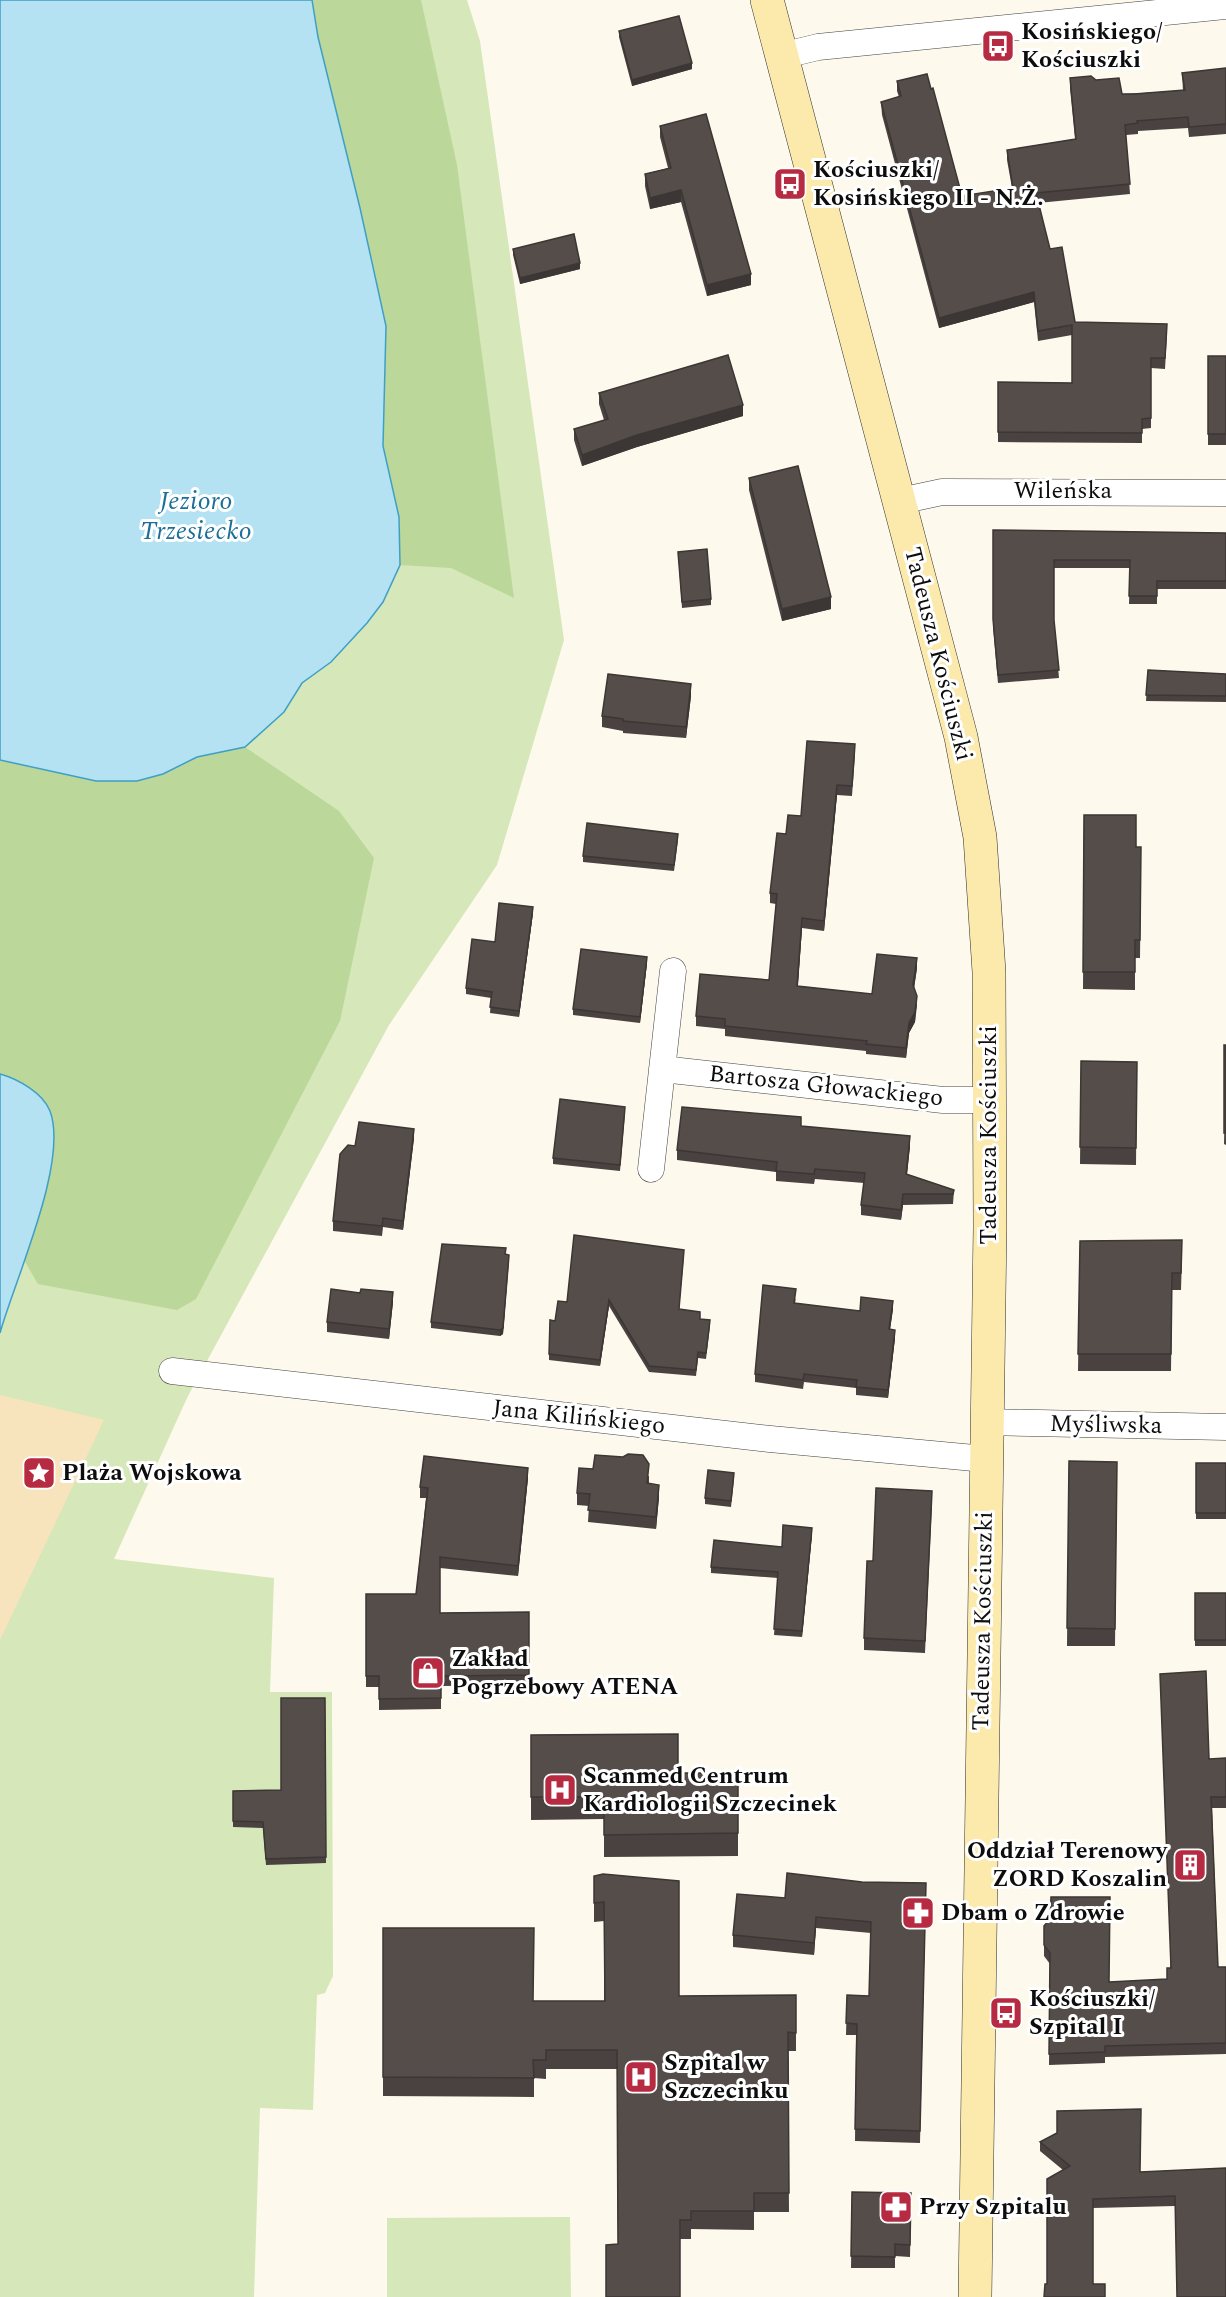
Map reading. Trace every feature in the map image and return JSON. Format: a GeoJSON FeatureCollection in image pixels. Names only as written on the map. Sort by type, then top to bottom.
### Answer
{"type":"FeatureCollection","features":[{"type":"Feature","properties":{"kind":"street","name":"Tadeusza Kościuszki"},"geometry":{"type":"LineString","coordinates":[[766,0],[961,737],[980,837],[989,972],[990,1100],[975,2297]]}},
{"type":"Feature","properties":{"kind":"street"},"geometry":{"type":"LineString","coordinates":[[781,56],[818,47],[1226,6]]}},
{"type":"Feature","properties":{"kind":"street","name":"Wileńska"},"geometry":{"type":"LineString","coordinates":[[900,501],[942,492],[1226,493]]}},
{"type":"Feature","properties":{"kind":"street"},"geometry":{"type":"LineString","coordinates":[[651,1169],[673,972]]}},
{"type":"Feature","properties":{"kind":"street","name":"Bartosza Głowackiego"},"geometry":{"type":"LineString","coordinates":[[662,1069],[943,1100],[990,1100]]}},
{"type":"Feature","properties":{"kind":"street","name":"Jana Kilińskiego"},"geometry":{"type":"LineString","coordinates":[[172,1371],[770,1438],[985,1459]]}},
{"type":"Feature","properties":{"kind":"street","name":"Myśliwska"},"geometry":{"type":"LineString","coordinates":[[986,1422],[1226,1427]]}},
{"type":"Feature","properties":{"kind":"green space"},"geometry":{"type":"Polygon","coordinates":[[[236,0],[467,0],[480,41],[564,640],[497,865],[389,1025],[187,1398],[114,1559],[274,1578],[270,1692],[332,1692],[333,1976],[325,1993],[317,1995],[313,2110],[260,2108],[254,2297],[0,2297],[0,1333],[29,1248],[13,1078],[0,1074],[0,535],[236,0]]]}},
{"type":"Feature","properties":{"kind":"green space"},"geometry":{"type":"Polygon","coordinates":[[[312,0],[421,0],[457,165],[514,598],[451,568],[400,565],[399,517],[383,446],[386,326],[318,37],[312,0]]]}},
{"type":"Feature","properties":{"kind":"green space"},"geometry":{"type":"Polygon","coordinates":[[[245,747],[339,811],[374,858],[340,1021],[196,1299],[177,1310],[38,1284],[24,1260],[50,1176],[50,1109],[28,1088],[0,1074],[0,760],[96,781],[137,781],[163,774],[197,757],[245,747]]]}},
{"type":"Feature","properties":{"kind":"green space"},"geometry":{"type":"Polygon","coordinates":[[[570,2217],[571,2297],[387,2297],[387,2218],[570,2217]]]}},
{"type":"Feature","properties":{"kind":"sand","name":"Plaża Wojskowa"},"geometry":{"type":"Polygon","coordinates":[[[0,1395],[104,1420],[0,1640],[0,1395]]]}},
{"type":"Feature","properties":{"kind":"water","name":"Jezioro Trzesiecko"},"geometry":{"type":"Polygon","coordinates":[[[0,0],[312,0],[318,37],[386,326],[383,446],[399,517],[400,565],[383,602],[331,662],[302,683],[284,712],[245,747],[197,757],[163,774],[137,781],[96,781],[0,760],[0,0]]]}},
{"type":"Feature","properties":{"kind":"water"},"geometry":{"type":"Polygon","coordinates":[[[0,1074],[22,1083],[42,1098],[50,1111],[54,1133],[52,1160],[38,1221],[0,1333],[0,1074]]]}},
{"type":"Feature","properties":{"kind":"building"},"geometry":{"type":"Polygon","coordinates":[[[679,16],[692,63],[632,80],[619,31],[679,16]]]}},
{"type":"Feature","properties":{"kind":"building"},"geometry":{"type":"Polygon","coordinates":[[[1226,68],[1226,124],[1189,127],[1188,117],[1137,121],[1138,123],[1125,125],[1130,184],[1036,193],[1050,249],[1062,247],[1075,322],[1167,324],[1165,358],[1151,358],[1151,418],[1142,419],[1142,433],[998,432],[998,382],[1072,383],[1072,325],[1038,331],[1034,292],[939,318],[881,102],[901,96],[897,81],[927,74],[931,89],[933,88],[962,196],[1013,188],[1007,150],[1076,139],[1070,78],[1091,76],[1096,80],[1119,78],[1122,94],[1134,94],[1185,90],[1182,73],[1226,68]]]}},
{"type":"Feature","properties":{"kind":"building"},"geometry":{"type":"Polygon","coordinates":[[[706,114],[751,274],[707,285],[681,190],[650,198],[645,174],[671,168],[660,126],[706,114]]]}},
{"type":"Feature","properties":{"kind":"building"},"geometry":{"type":"Polygon","coordinates":[[[574,234],[580,263],[520,278],[513,249],[574,234]]]}},
{"type":"Feature","properties":{"kind":"building"},"geometry":{"type":"Polygon","coordinates":[[[728,355],[743,405],[637,435],[582,455],[574,429],[608,419],[599,393],[728,355]]]}},
{"type":"Feature","properties":{"kind":"building"},"geometry":{"type":"Polygon","coordinates":[[[1208,356],[1226,356],[1226,434],[1208,434],[1208,356]]]}},
{"type":"Feature","properties":{"kind":"building"},"geometry":{"type":"Polygon","coordinates":[[[798,466],[831,597],[782,609],[749,478],[798,466]]]}},
{"type":"Feature","properties":{"kind":"building"},"geometry":{"type":"Polygon","coordinates":[[[993,530],[1226,533],[1226,581],[1157,581],[1157,596],[1129,596],[1130,560],[1054,560],[1054,620],[1059,670],[998,675],[993,619],[993,530]]]}},
{"type":"Feature","properties":{"kind":"building"},"geometry":{"type":"Polygon","coordinates":[[[707,549],[711,599],[682,602],[678,552],[707,549]]]}},
{"type":"Feature","properties":{"kind":"building"},"geometry":{"type":"Polygon","coordinates":[[[1148,670],[1226,674],[1226,696],[1146,695],[1148,670]]]}},
{"type":"Feature","properties":{"kind":"building"},"geometry":{"type":"Polygon","coordinates":[[[608,674],[691,684],[686,727],[623,721],[623,719],[602,716],[608,674]]]}},
{"type":"Feature","properties":{"kind":"building"},"geometry":{"type":"Polygon","coordinates":[[[807,741],[855,744],[852,786],[837,785],[824,921],[802,918],[797,986],[872,994],[877,954],[917,958],[913,985],[917,996],[915,1012],[909,1023],[906,1048],[866,1044],[867,1041],[725,1026],[725,1019],[696,1016],[700,974],[769,980],[777,894],[770,893],[777,833],[786,834],[788,815],[801,816],[807,741]]]}},
{"type":"Feature","properties":{"kind":"building"},"geometry":{"type":"Polygon","coordinates":[[[1084,815],[1136,815],[1136,847],[1141,847],[1140,940],[1135,940],[1135,972],[1083,972],[1084,815]]]}},
{"type":"Feature","properties":{"kind":"building"},"geometry":{"type":"Polygon","coordinates":[[[587,823],[678,834],[674,865],[583,856],[587,823]]]}},
{"type":"Feature","properties":{"kind":"building"},"geometry":{"type":"Polygon","coordinates":[[[499,903],[533,907],[519,1011],[490,1007],[492,992],[466,988],[472,939],[495,942],[499,903]]]}},
{"type":"Feature","properties":{"kind":"building"},"geometry":{"type":"Polygon","coordinates":[[[581,949],[647,957],[640,1017],[573,1009],[581,949]]]}},
{"type":"Feature","properties":{"kind":"building"},"geometry":{"type":"Polygon","coordinates":[[[1224,1045],[1226,1045],[1226,1133],[1224,1133],[1224,1045]]]}},
{"type":"Feature","properties":{"kind":"building"},"geometry":{"type":"Polygon","coordinates":[[[1081,1061],[1137,1062],[1136,1148],[1080,1147],[1081,1061]]]}},
{"type":"Feature","properties":{"kind":"building"},"geometry":{"type":"Polygon","coordinates":[[[560,1099],[625,1107],[620,1165],[553,1158],[560,1099]]]}},
{"type":"Feature","properties":{"kind":"building"},"geometry":{"type":"Polygon","coordinates":[[[682,1107],[801,1117],[801,1126],[910,1136],[906,1174],[954,1190],[953,1194],[903,1194],[901,1210],[861,1205],[865,1173],[815,1169],[814,1174],[776,1171],[777,1162],[677,1150],[682,1107]]]}},
{"type":"Feature","properties":{"kind":"building"},"geometry":{"type":"Polygon","coordinates":[[[359,1122],[414,1129],[403,1221],[383,1218],[382,1226],[333,1221],[340,1154],[348,1145],[355,1146],[359,1122]]]}},
{"type":"Feature","properties":{"kind":"building"},"geometry":{"type":"Polygon","coordinates":[[[574,1235],[684,1250],[679,1309],[700,1312],[700,1319],[710,1320],[706,1353],[698,1352],[696,1370],[649,1366],[609,1300],[600,1360],[549,1354],[550,1320],[555,1321],[558,1301],[567,1302],[574,1235]]]}},
{"type":"Feature","properties":{"kind":"building"},"geometry":{"type":"Polygon","coordinates":[[[1182,1240],[1181,1273],[1172,1273],[1171,1354],[1078,1354],[1080,1241],[1182,1240]]]}},
{"type":"Feature","properties":{"kind":"building"},"geometry":{"type":"Polygon","coordinates":[[[442,1244],[506,1248],[505,1254],[509,1255],[503,1328],[500,1330],[431,1322],[442,1244]]]}},
{"type":"Feature","properties":{"kind":"building"},"geometry":{"type":"Polygon","coordinates":[[[763,1285],[796,1289],[794,1303],[860,1311],[861,1297],[893,1301],[889,1329],[895,1330],[888,1390],[856,1387],[857,1380],[804,1374],[803,1380],[755,1374],[763,1285]]]}},
{"type":"Feature","properties":{"kind":"building"},"geometry":{"type":"Polygon","coordinates":[[[331,1289],[360,1293],[361,1289],[393,1292],[389,1329],[327,1322],[331,1289]]]}},
{"type":"Feature","properties":{"kind":"building"},"geometry":{"type":"Polygon","coordinates":[[[628,1454],[643,1455],[649,1464],[647,1483],[659,1485],[656,1517],[588,1510],[590,1494],[577,1493],[579,1468],[593,1469],[595,1455],[623,1457],[628,1454]]]}},
{"type":"Feature","properties":{"kind":"building"},"geometry":{"type":"Polygon","coordinates":[[[424,1456],[528,1468],[518,1566],[440,1557],[440,1613],[529,1612],[529,1675],[441,1676],[441,1698],[379,1699],[379,1676],[366,1676],[366,1594],[416,1594],[428,1488],[420,1487],[424,1456]]]}},
{"type":"Feature","properties":{"kind":"building"},"geometry":{"type":"Polygon","coordinates":[[[1069,1461],[1117,1462],[1115,1629],[1067,1628],[1069,1461]]]}},
{"type":"Feature","properties":{"kind":"building"},"geometry":{"type":"Polygon","coordinates":[[[1196,1463],[1226,1463],[1226,1513],[1196,1513],[1196,1463]]]}},
{"type":"Feature","properties":{"kind":"building"},"geometry":{"type":"Polygon","coordinates":[[[708,1470],[734,1473],[731,1501],[705,1498],[708,1470]]]}},
{"type":"Feature","properties":{"kind":"building"},"geometry":{"type":"Polygon","coordinates":[[[876,1488],[932,1491],[925,1641],[864,1638],[867,1561],[873,1561],[876,1488]]]}},
{"type":"Feature","properties":{"kind":"building"},"geometry":{"type":"Polygon","coordinates":[[[783,1525],[812,1528],[802,1631],[774,1629],[778,1572],[711,1567],[714,1540],[782,1547],[783,1525]]]}},
{"type":"Feature","properties":{"kind":"building"},"geometry":{"type":"Polygon","coordinates":[[[1195,1593],[1226,1593],[1226,1640],[1195,1640],[1195,1593]]]}},
{"type":"Feature","properties":{"kind":"building"},"geometry":{"type":"Polygon","coordinates":[[[1206,1671],[1209,1759],[1226,1758],[1226,1797],[1211,1797],[1218,1967],[1226,1967],[1226,2043],[1105,2046],[1105,2052],[1049,2054],[1050,1953],[1044,1945],[1044,1926],[1050,1919],[1051,1897],[1110,1897],[1109,1982],[1167,1979],[1167,1968],[1171,1968],[1160,1674],[1206,1671]]]}},
{"type":"Feature","properties":{"kind":"building"},"geometry":{"type":"Polygon","coordinates":[[[281,1698],[325,1698],[326,1857],[266,1859],[263,1822],[233,1821],[233,1791],[281,1790],[281,1698]]]}},
{"type":"Feature","properties":{"kind":"building"},"geometry":{"type":"Polygon","coordinates":[[[678,1734],[678,1773],[738,1773],[738,1833],[604,1835],[604,1797],[531,1797],[531,1735],[678,1734]]]}},
{"type":"Feature","properties":{"kind":"building"},"geometry":{"type":"Polygon","coordinates":[[[787,1873],[862,1882],[926,1883],[920,2131],[855,2129],[857,2024],[846,2023],[847,1995],[869,1996],[871,1922],[816,1917],[814,1943],[733,1935],[737,1894],[785,1898],[787,1873]]]}},
{"type":"Feature","properties":{"kind":"building"},"geometry":{"type":"Polygon","coordinates":[[[603,1874],[679,1881],[679,1996],[796,1995],[796,2033],[788,2032],[789,2193],[754,2193],[754,2211],[691,2211],[691,2220],[680,2220],[680,2297],[606,2297],[606,2245],[618,2244],[617,2050],[546,2050],[546,2060],[533,2060],[534,2078],[383,2077],[383,1928],[534,1928],[533,2001],[605,2001],[604,1902],[594,1903],[594,1876],[603,1874]]]}},
{"type":"Feature","properties":{"kind":"building"},"geometry":{"type":"Polygon","coordinates":[[[1141,2109],[1140,2172],[1226,2168],[1226,2297],[1177,2297],[1175,2196],[1093,2199],[1093,2284],[1105,2284],[1105,2297],[1044,2297],[1045,2284],[1047,2284],[1047,2179],[1070,2166],[1040,2142],[1057,2133],[1057,2111],[1141,2109]]]}},
{"type":"Feature","properties":{"kind":"building"},"geometry":{"type":"Polygon","coordinates":[[[852,2192],[911,2193],[910,2245],[895,2244],[895,2257],[851,2256],[852,2192]]]}},
{"type":"Feature","properties":{"kind":"place","name":"Kosińskiego/ Kościuszki"},"geometry":{"type":"Point","coordinates":[998,46]}},
{"type":"Feature","properties":{"kind":"place","name":"Kościuszki/ Kosińskiego II - N.Ż."},"geometry":{"type":"Point","coordinates":[790,184]}},
{"type":"Feature","properties":{"kind":"place","name":"Plaża Wojskowa"},"geometry":{"type":"Point","coordinates":[39,1473]}},
{"type":"Feature","properties":{"kind":"place","name":"Zakład Pogrzebowy ATENA"},"geometry":{"type":"Point","coordinates":[428,1673]}},
{"type":"Feature","properties":{"kind":"place","name":"Scanmed Centrum Kardiologii Szczecinek"},"geometry":{"type":"Point","coordinates":[560,1790]}},
{"type":"Feature","properties":{"kind":"place","name":"Oddział Terenowy ZORD Koszalin"},"geometry":{"type":"Point","coordinates":[1190,1865]}},
{"type":"Feature","properties":{"kind":"place","name":"Dbam o Zdrowie"},"geometry":{"type":"Point","coordinates":[918,1913]}},
{"type":"Feature","properties":{"kind":"place","name":"Kościuszki/ Szpital I"},"geometry":{"type":"Point","coordinates":[1006,2013]}},
{"type":"Feature","properties":{"kind":"place","name":"Szpital w Szczecinku"},"geometry":{"type":"Point","coordinates":[641,2077]}},
{"type":"Feature","properties":{"kind":"place","name":"Przy Szpitalu"},"geometry":{"type":"Point","coordinates":[896,2207]}}]}
